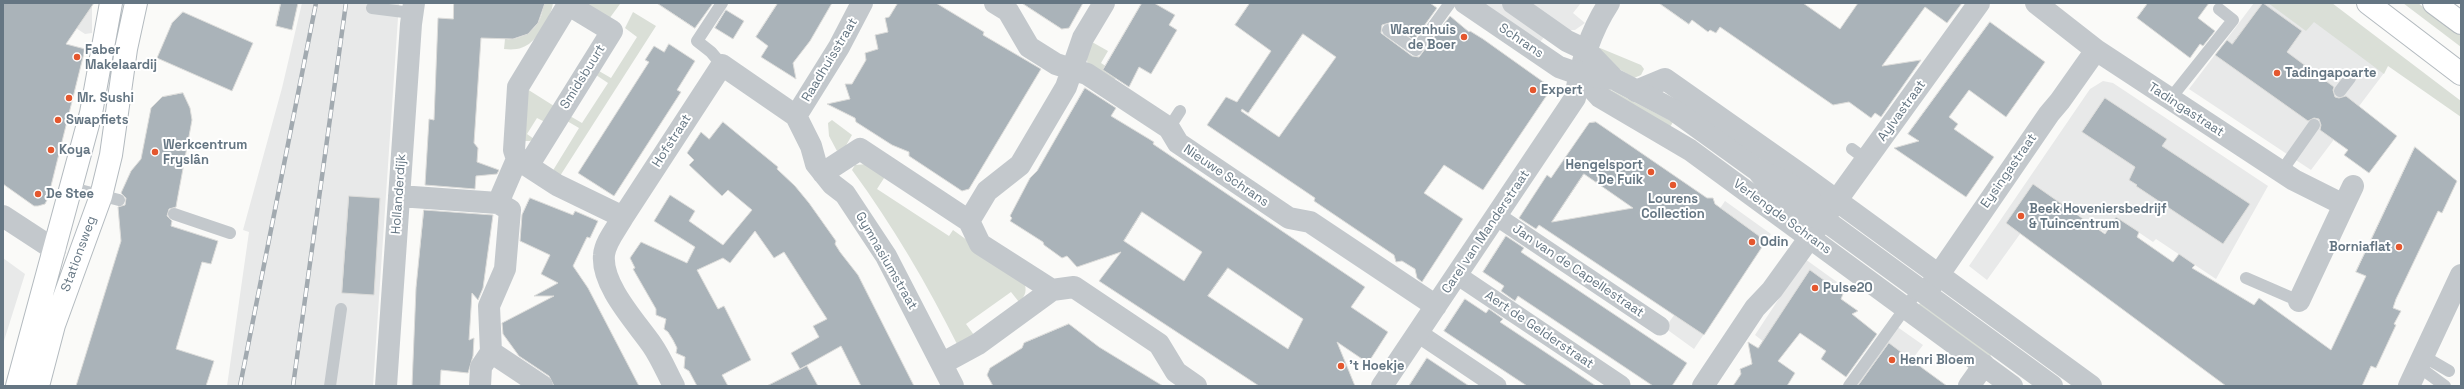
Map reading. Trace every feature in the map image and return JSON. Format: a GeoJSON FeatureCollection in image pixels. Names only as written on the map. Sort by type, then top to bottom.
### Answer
{"type":"FeatureCollection","features":[{"type":"Feature","properties":{"kind":"main road","name":"Stationsweg"},"geometry":{"type":"LineString","coordinates":[[17,386],[72,188],[91,112],[111,3]]}},
{"type":"Feature","properties":{"kind":"main road","name":"Stationsweg"},"geometry":{"type":"LineString","coordinates":[[38,386],[64,296],[110,198],[111,155],[126,48],[136,3]]}},
{"type":"Feature","properties":{"kind":"main road"},"geometry":{"type":"LineString","coordinates":[[2368,3],[2461,74]]}},
{"type":"Feature","properties":{"kind":"main road"},"geometry":{"type":"LineString","coordinates":[[2434,3],[2461,23]]}},
{"type":"Feature","properties":{"kind":"street","name":"Raadhuisstraat"},"geometry":{"type":"LineString","coordinates":[[796,116],[839,47],[862,3]]}},
{"type":"Feature","properties":{"kind":"street","name":"Nieuwe Schrans"},"geometry":{"type":"LineString","coordinates":[[995,3],[1008,11],[1029,47],[1056,64],[1087,74],[1174,119],[1178,144],[1289,218],[1310,222],[1436,306]]}},
{"type":"Feature","properties":{"kind":"street"},"geometry":{"type":"LineString","coordinates":[[969,221],[987,191],[1020,165],[1066,87],[1083,38],[1104,3]]}},
{"type":"Feature","properties":{"kind":"street","name":"Schrans"},"geometry":{"type":"LineString","coordinates":[[1465,3],[1559,67],[1580,74]]}},
{"type":"Feature","properties":{"kind":"street","name":"Schrans"},"geometry":{"type":"LineString","coordinates":[[1513,3],[1567,41],[1586,50]]}},
{"type":"Feature","properties":{"kind":"street","name":"Carel van Manderstraat"},"geometry":{"type":"LineString","coordinates":[[1382,386],[1575,98],[1586,50],[1598,21],[1609,3]]}},
{"type":"Feature","properties":{"kind":"street","name":"Aylvastraat"},"geometry":{"type":"LineString","coordinates":[[1703,386],[1755,308],[1772,290],[1836,200],[1859,154],[1979,3]]}},
{"type":"Feature","properties":{"kind":"street","name":"Tadingastraat"},"geometry":{"type":"LineString","coordinates":[[2036,3],[2096,50],[2281,172],[2307,187],[2349,195],[2299,301]]}},
{"type":"Feature","properties":{"kind":"street","name":"Smidsbuurt"},"geometry":{"type":"LineString","coordinates":[[498,203],[523,162],[612,31],[569,4],[518,87],[514,150],[523,162]]}},
{"type":"Feature","properties":{"kind":"street","name":"Hollanderdijk"},"geometry":{"type":"LineString","coordinates":[[386,386],[413,8]]}},
{"type":"Feature","properties":{"kind":"street","name":"Verlengde Schrans"},"geometry":{"type":"LineString","coordinates":[[1586,50],[1614,79]]}},
{"type":"Feature","properties":{"kind":"street","name":"Eysingastraat"},"geometry":{"type":"LineString","coordinates":[[1923,292],[1940,275],[1956,247],[2044,120],[2060,101],[2096,50]]}},
{"type":"Feature","properties":{"kind":"street","name":"Gymnasiumstraat"},"geometry":{"type":"LineString","coordinates":[[722,65],[796,116],[811,146],[816,164],[832,184],[845,194],[869,228],[943,363],[954,386]]}},
{"type":"Feature","properties":{"kind":"street","name":"Hofstraat"},"geometry":{"type":"LineString","coordinates":[[674,386],[653,346],[622,307],[605,271],[604,255],[609,240],[623,217],[722,65]]}},
{"type":"Feature","properties":{"kind":"street","name":"Verlengde Schrans"},"geometry":{"type":"LineString","coordinates":[[1580,74],[1614,79],[1680,114],[1757,170],[1777,196],[1803,215],[1823,219],[2052,386]]}},
{"type":"Feature","properties":{"kind":"street","name":"Verlengde Schrans"},"geometry":{"type":"LineString","coordinates":[[1580,74],[1600,97],[1690,150],[2012,386]]}},
{"type":"Feature","properties":{"kind":"street"},"geometry":{"type":"LineString","coordinates":[[1636,90],[1665,79],[1705,105],[2092,386]]}},
{"type":"Feature","properties":{"kind":"street"},"geometry":{"type":"LineString","coordinates":[[823,173],[860,149],[969,221],[980,244],[1052,290]]}},
{"type":"Feature","properties":{"kind":"street"},"geometry":{"type":"LineString","coordinates":[[523,162],[557,185],[623,217]]}},
{"type":"Feature","properties":{"kind":"street"},"geometry":{"type":"LineString","coordinates":[[399,196],[498,203],[510,210],[505,269],[489,306],[491,352],[481,367],[480,386]]}},
{"type":"Feature","properties":{"kind":"street"},"geometry":{"type":"LineString","coordinates":[[3,216],[55,250]]}},
{"type":"Feature","properties":{"kind":"street","name":"Jan van de Capellestraat"},"geometry":{"type":"LineString","coordinates":[[1496,216],[1660,326]]}},
{"type":"Feature","properties":{"kind":"street","name":"Aert de Gelderstraat"},"geometry":{"type":"LineString","coordinates":[[1457,275],[1621,384]]}},
{"type":"Feature","properties":{"kind":"street"},"geometry":{"type":"LineString","coordinates":[[2409,386],[2461,276]]}},
{"type":"Feature","properties":{"kind":"street"},"geometry":{"type":"LineString","coordinates":[[943,363],[978,344],[1052,290],[1074,287],[1159,344],[1176,372],[1196,386]]}},
{"type":"Feature","properties":{"kind":"street"},"geometry":{"type":"LineString","coordinates":[[1418,333],[1497,386]]}},
{"type":"Feature","properties":{"kind":"street"},"geometry":{"type":"LineString","coordinates":[[491,352],[542,386]]}},
{"type":"Feature","properties":{"kind":"street"},"geometry":{"type":"LineString","coordinates":[[1969,386],[1984,366]]}},
{"type":"Feature","properties":{"kind":"lane"},"geometry":{"type":"LineString","coordinates":[[722,3],[697,42],[711,52],[722,65]]}},
{"type":"Feature","properties":{"kind":"lane"},"geometry":{"type":"LineString","coordinates":[[1388,30],[1416,50],[1450,3]]}},
{"type":"Feature","properties":{"kind":"lane"},"geometry":{"type":"LineString","coordinates":[[372,8],[413,8]]}},
{"type":"Feature","properties":{"kind":"lane"},"geometry":{"type":"LineString","coordinates":[[2170,99],[2233,20],[2219,9]]}},
{"type":"Feature","properties":{"kind":"lane"},"geometry":{"type":"LineString","coordinates":[[2340,91],[2350,78]]}},
{"type":"Feature","properties":{"kind":"lane"},"geometry":{"type":"LineString","coordinates":[[2281,172],[2314,125]]}},
{"type":"Feature","properties":{"kind":"lane"},"geometry":{"type":"LineString","coordinates":[[72,188],[110,198]]}},
{"type":"Feature","properties":{"kind":"lane"},"geometry":{"type":"LineString","coordinates":[[174,214],[230,233]]}},
{"type":"Feature","properties":{"kind":"lane"},"geometry":{"type":"LineString","coordinates":[[2246,278],[2299,301]]}},
{"type":"Feature","properties":{"kind":"lane"},"geometry":{"type":"LineString","coordinates":[[1849,386],[1906,308],[1923,292]]}},
{"type":"Feature","properties":{"kind":"lane"},"geometry":{"type":"LineString","coordinates":[[330,386],[341,310]]}},
{"type":"Feature","properties":{"kind":"lane"},"geometry":{"type":"LineString","coordinates":[[2421,361],[2449,371]]}},
{"type":"Feature","properties":{"kind":"lane"},"geometry":{"type":"LineString","coordinates":[[2421,361],[2445,386]]}},
{"type":"Feature","properties":{"kind":"shaded area"},"geometry":{"type":"Polygon","coordinates":[[[38,3],[92,3],[92,33],[85,34],[38,3]]]}},
{"type":"Feature","properties":{"kind":"shaded area"},"geometry":{"type":"Polygon","coordinates":[[[302,3],[399,3],[373,386],[227,386],[249,232],[243,230],[282,88],[302,3]]]}},
{"type":"Feature","properties":{"kind":"shaded area"},"geometry":{"type":"Polygon","coordinates":[[[543,3],[553,3],[548,18],[533,40],[524,47],[518,49],[504,49],[505,39],[520,37],[532,30],[537,24],[543,11],[543,3]]]}},
{"type":"Feature","properties":{"kind":"shaded area"},"geometry":{"type":"Polygon","coordinates":[[[584,3],[619,3],[620,4],[609,19],[584,3]]]}},
{"type":"Feature","properties":{"kind":"shaded area"},"geometry":{"type":"Polygon","coordinates":[[[1478,3],[1502,3],[1546,34],[1540,42],[1478,3]]]}},
{"type":"Feature","properties":{"kind":"shaded area"},"geometry":{"type":"Polygon","coordinates":[[[1524,3],[1581,3],[1573,13],[1585,23],[1575,30],[1564,30],[1524,3]]]}},
{"type":"Feature","properties":{"kind":"shaded area"},"geometry":{"type":"Polygon","coordinates":[[[2254,3],[2292,3],[2384,73],[2311,170],[2189,89],[2254,3]]]}},
{"type":"Feature","properties":{"kind":"shaded area"},"geometry":{"type":"Polygon","coordinates":[[[2268,3],[2332,3],[2461,101],[2461,117],[2388,66],[2384,74],[2314,22],[2306,31],[2268,3]]]}},
{"type":"Feature","properties":{"kind":"shaded area"},"geometry":{"type":"Polygon","coordinates":[[[2403,3],[2418,3],[2461,36],[2461,47],[2403,3]]]}},
{"type":"Feature","properties":{"kind":"shaded area"},"geometry":{"type":"Polygon","coordinates":[[[633,12],[656,26],[560,176],[552,172],[579,128],[567,121],[570,116],[582,123],[608,83],[596,75],[599,71],[611,78],[637,37],[625,28],[633,12]]]}},
{"type":"Feature","properties":{"kind":"shaded area"},"geometry":{"type":"Polygon","coordinates":[[[1092,42],[1108,51],[1101,63],[1118,74],[1112,83],[1088,67],[1086,53],[1092,42]]]}},
{"type":"Feature","properties":{"kind":"shaded area"},"geometry":{"type":"Polygon","coordinates":[[[1600,48],[1641,65],[1644,69],[1641,75],[1634,78],[1611,64],[1598,50],[1600,48]]]}},
{"type":"Feature","properties":{"kind":"shaded area"},"geometry":{"type":"Polygon","coordinates":[[[2103,81],[2113,83],[2268,186],[2216,279],[2156,239],[2153,242],[2116,217],[2105,233],[2048,195],[1987,280],[1969,266],[2090,89],[2103,81]]]}},
{"type":"Feature","properties":{"kind":"shaded area"},"geometry":{"type":"Polygon","coordinates":[[[1607,88],[1673,122],[1669,129],[1606,89],[1607,88]]]}},
{"type":"Feature","properties":{"kind":"shaded area"},"geometry":{"type":"Polygon","coordinates":[[[527,89],[554,106],[545,122],[537,118],[527,134],[534,139],[524,141],[527,89]]]}},
{"type":"Feature","properties":{"kind":"shaded area"},"geometry":{"type":"Polygon","coordinates":[[[832,120],[852,135],[844,149],[837,151],[829,136],[828,123],[832,120]]]}},
{"type":"Feature","properties":{"kind":"shaded area"},"geometry":{"type":"Polygon","coordinates":[[[867,164],[886,175],[877,189],[949,236],[953,230],[1024,281],[1025,293],[1021,300],[1019,302],[1011,292],[966,324],[974,335],[958,346],[909,256],[882,212],[852,170],[855,165],[867,164]]]}},
{"type":"Feature","properties":{"kind":"shaded area"},"geometry":{"type":"Polygon","coordinates":[[[1725,201],[1771,234],[1694,349],[1665,328],[1691,291],[1673,279],[1725,201]]]}},
{"type":"Feature","properties":{"kind":"shaded area"},"geometry":{"type":"Polygon","coordinates":[[[3,258],[25,274],[3,344],[3,258]]]}},
{"type":"Feature","properties":{"kind":"shaded area"},"geometry":{"type":"Polygon","coordinates":[[[1805,259],[1837,282],[1782,356],[1755,335],[1805,259]]]}},
{"type":"Feature","properties":{"kind":"shaded area"},"geometry":{"type":"Polygon","coordinates":[[[1920,303],[1992,354],[1986,361],[1916,309],[1920,303]]]}},
{"type":"Feature","properties":{"kind":"shaded area"},"geometry":{"type":"Polygon","coordinates":[[[1896,326],[1923,345],[1892,386],[1852,386],[1896,326]]]}},
{"type":"Feature","properties":{"kind":"building"},"geometry":{"type":"Polygon","coordinates":[[[3,3],[94,3],[66,44],[85,49],[48,198],[45,204],[38,206],[34,206],[3,184],[3,3]]]}},
{"type":"Feature","properties":{"kind":"building"},"geometry":{"type":"Polygon","coordinates":[[[281,3],[298,3],[292,30],[276,26],[281,3]]]}},
{"type":"Feature","properties":{"kind":"building"},"geometry":{"type":"Polygon","coordinates":[[[454,3],[545,3],[538,23],[528,34],[513,39],[481,38],[474,143],[478,148],[477,162],[499,170],[497,174],[476,176],[475,189],[425,185],[429,119],[434,120],[438,18],[453,19],[454,3]]]}},
{"type":"Feature","properties":{"kind":"building"},"geometry":{"type":"Polygon","coordinates":[[[657,3],[713,3],[695,28],[657,3]]]}},
{"type":"Feature","properties":{"kind":"building"},"geometry":{"type":"Polygon","coordinates":[[[778,3],[832,3],[810,41],[793,63],[796,79],[761,57],[768,46],[756,37],[778,3]]]}},
{"type":"Feature","properties":{"kind":"building"},"geometry":{"type":"Polygon","coordinates":[[[898,3],[936,3],[984,32],[983,35],[1041,69],[969,189],[962,191],[909,156],[909,152],[892,145],[856,122],[855,118],[827,104],[850,99],[845,84],[852,84],[866,60],[865,53],[878,49],[875,35],[888,32],[885,18],[889,17],[898,3]]]}},
{"type":"Feature","properties":{"kind":"building"},"geometry":{"type":"Polygon","coordinates":[[[1022,3],[1083,3],[1069,28],[1062,29],[1022,3]]]}},
{"type":"Feature","properties":{"kind":"building"},"geometry":{"type":"Polygon","coordinates":[[[1142,3],[1154,3],[1175,15],[1169,25],[1177,30],[1151,74],[1139,67],[1129,87],[1103,70],[1142,3]]]}},
{"type":"Feature","properties":{"kind":"building"},"geometry":{"type":"Polygon","coordinates":[[[1250,3],[1430,3],[1437,8],[1414,40],[1389,23],[1382,25],[1381,33],[1412,56],[1419,57],[1450,16],[1469,32],[1470,31],[1483,39],[1549,86],[1549,92],[1483,190],[1444,165],[1424,193],[1463,219],[1422,282],[1417,278],[1415,269],[1402,261],[1396,262],[1394,255],[1314,201],[1315,198],[1207,125],[1226,97],[1237,102],[1271,51],[1235,25],[1250,3]],[[1303,34],[1248,113],[1242,109],[1241,111],[1279,137],[1336,57],[1303,34]]]}},
{"type":"Feature","properties":{"kind":"building"},"geometry":{"type":"Polygon","coordinates":[[[1659,3],[1803,3],[1840,29],[1858,3],[1962,3],[1947,23],[1925,7],[1882,66],[1921,60],[1881,117],[1875,113],[1871,118],[1849,102],[1833,105],[1720,27],[1716,33],[1710,30],[1708,32],[1692,20],[1689,24],[1659,3]]]}},
{"type":"Feature","properties":{"kind":"building"},"geometry":{"type":"Polygon","coordinates":[[[2148,3],[2209,3],[2198,18],[2215,31],[2203,46],[2200,44],[2190,58],[2137,18],[2148,3]]]}},
{"type":"Feature","properties":{"kind":"building","name":"Tadingapoarte"},"geometry":{"type":"Polygon","coordinates":[[[2263,3],[2302,31],[2287,52],[2334,87],[2333,90],[2335,97],[2339,98],[2346,96],[2397,136],[2369,173],[2344,155],[2348,150],[2320,130],[2321,125],[2319,119],[2314,118],[2308,121],[2215,55],[2227,40],[2232,44],[2263,3]]]}},
{"type":"Feature","properties":{"kind":"building"},"geometry":{"type":"Polygon","coordinates":[[[726,10],[744,21],[733,39],[715,28],[726,10]]]}},
{"type":"Feature","properties":{"kind":"building"},"geometry":{"type":"Polygon","coordinates":[[[183,12],[253,43],[232,91],[157,58],[172,23],[183,12]]]}},
{"type":"Feature","properties":{"kind":"building"},"geometry":{"type":"Polygon","coordinates":[[[1990,22],[2045,62],[2006,117],[1969,90],[1949,117],[1958,124],[1954,129],[1994,157],[1966,197],[1894,148],[1919,141],[1908,134],[1990,22]]]}},
{"type":"Feature","properties":{"kind":"building"},"geometry":{"type":"Polygon","coordinates":[[[669,44],[695,61],[677,90],[681,92],[614,196],[578,173],[649,62],[645,60],[654,46],[664,52],[669,44]]]}},
{"type":"Feature","properties":{"kind":"building"},"geometry":{"type":"Polygon","coordinates":[[[1085,88],[1116,108],[1111,116],[1154,142],[1153,144],[1365,287],[1351,307],[1388,332],[1368,363],[1337,342],[1355,386],[1259,386],[1099,281],[1121,252],[1077,267],[1067,256],[1062,258],[1044,245],[1043,242],[1010,221],[1012,218],[1010,216],[1030,178],[1037,171],[1085,88]],[[1142,212],[1124,241],[1184,281],[1202,252],[1142,212]],[[1228,268],[1208,296],[1288,349],[1303,319],[1228,268]]]}},
{"type":"Feature","properties":{"kind":"building"},"geometry":{"type":"Polygon","coordinates":[[[183,93],[190,108],[192,120],[176,207],[169,209],[167,216],[172,221],[171,226],[218,241],[211,264],[202,262],[176,349],[214,361],[206,386],[76,386],[121,241],[118,207],[125,205],[126,198],[121,193],[131,171],[141,159],[151,108],[162,97],[183,93]]]}},
{"type":"Feature","properties":{"kind":"building"},"geometry":{"type":"Polygon","coordinates":[[[2105,98],[2167,139],[2162,146],[2250,204],[2223,244],[2136,186],[2137,185],[2129,180],[2135,167],[2082,132],[2105,98]]]}},
{"type":"Feature","properties":{"kind":"building"},"geometry":{"type":"Polygon","coordinates":[[[723,122],[778,167],[777,169],[795,186],[809,203],[836,241],[835,244],[840,252],[858,275],[914,386],[861,386],[841,346],[800,369],[791,353],[819,337],[813,326],[827,319],[784,252],[774,258],[755,231],[730,263],[723,258],[697,270],[718,309],[724,306],[751,360],[722,375],[728,386],[697,386],[689,371],[684,368],[685,357],[676,353],[677,348],[673,340],[664,329],[666,319],[656,315],[656,309],[633,269],[635,268],[630,258],[641,242],[687,263],[695,247],[654,221],[670,195],[695,211],[689,221],[723,245],[752,210],[728,190],[722,196],[689,165],[694,160],[687,153],[701,132],[709,139],[723,122]]]}},
{"type":"Feature","properties":{"kind":"building"},"geometry":{"type":"Polygon","coordinates":[[[1596,122],[1707,198],[1713,198],[1715,204],[1759,236],[1762,247],[1704,335],[1539,225],[1536,229],[1519,218],[1547,175],[1551,178],[1589,123],[1596,122]],[[1584,174],[1552,222],[1633,208],[1584,174]]]}},
{"type":"Feature","properties":{"kind":"building"},"geometry":{"type":"Polygon","coordinates":[[[2415,147],[2457,181],[2442,213],[2438,211],[2396,299],[2393,308],[2401,311],[2394,324],[2396,325],[2376,368],[2371,366],[2362,386],[2226,386],[2006,223],[2033,184],[2105,234],[2116,217],[2139,232],[2137,237],[2173,262],[2179,254],[2195,265],[2192,268],[2254,305],[2259,298],[2331,350],[2366,276],[2356,272],[2415,147]]]}},
{"type":"Feature","properties":{"kind":"building"},"geometry":{"type":"Polygon","coordinates":[[[349,196],[380,198],[374,295],[342,293],[349,196]]]}},
{"type":"Feature","properties":{"kind":"building"},"geometry":{"type":"Polygon","coordinates":[[[530,198],[573,215],[575,211],[598,221],[590,238],[587,237],[573,266],[588,288],[639,386],[554,386],[549,376],[519,356],[503,334],[502,323],[554,296],[534,296],[558,283],[541,274],[550,255],[520,241],[522,215],[530,198]]]}},
{"type":"Feature","properties":{"kind":"building"},"geometry":{"type":"Polygon","coordinates":[[[424,210],[493,215],[483,288],[478,300],[472,293],[469,340],[474,338],[473,356],[468,373],[441,370],[440,386],[412,386],[416,288],[424,210]]]}},
{"type":"Feature","properties":{"kind":"building"},"geometry":{"type":"Polygon","coordinates":[[[1506,236],[1524,248],[1521,252],[1687,363],[1672,386],[1653,386],[1518,296],[1515,301],[1501,291],[1504,286],[1483,272],[1506,236]]]}},
{"type":"Feature","properties":{"kind":"building"},"geometry":{"type":"Polygon","coordinates":[[[1810,270],[1843,294],[1841,299],[1858,311],[1852,314],[1877,334],[1846,377],[1821,359],[1826,351],[1800,333],[1778,361],[1795,373],[1787,386],[1733,386],[1741,374],[1740,369],[1752,364],[1748,342],[1758,348],[1810,270]]]}},
{"type":"Feature","properties":{"kind":"building"},"geometry":{"type":"Polygon","coordinates":[[[1465,299],[1486,313],[1489,309],[1503,319],[1500,322],[1596,386],[1527,386],[1456,339],[1444,331],[1465,299]]]}},
{"type":"Feature","properties":{"kind":"building"},"geometry":{"type":"Polygon","coordinates":[[[1069,324],[1099,347],[1163,386],[993,386],[987,375],[990,368],[1022,348],[1024,343],[1069,324]]]}},
{"type":"Feature","properties":{"kind":"building"},"geometry":{"type":"Polygon","coordinates":[[[1889,343],[1925,370],[1947,386],[1858,386],[1889,343]]]}},
{"type":"Feature","properties":{"kind":"building"},"geometry":{"type":"Polygon","coordinates":[[[1427,358],[1469,386],[1409,386],[1427,358]]]}},
{"type":"Feature","properties":{"kind":"building"},"geometry":{"type":"Polygon","coordinates":[[[807,366],[818,386],[767,386],[807,366]]]}},
{"type":"Feature","properties":{"kind":"railway"},"geometry":{"type":"LineString","coordinates":[[240,386],[316,3]]}},
{"type":"Feature","properties":{"kind":"railway"},"geometry":{"type":"LineString","coordinates":[[293,386],[346,3]]}},
{"type":"Feature","properties":{"kind":"place","name":"Warenhuis de Boer"},"geometry":{"type":"Point","coordinates":[1464,37]}},
{"type":"Feature","properties":{"kind":"place","name":"Faber Makelaardij"},"geometry":{"type":"Point","coordinates":[77,57]}},
{"type":"Feature","properties":{"kind":"place","name":"Tadingapoarte"},"geometry":{"type":"Point","coordinates":[2277,73]}},
{"type":"Feature","properties":{"kind":"place","name":"Expert"},"geometry":{"type":"Point","coordinates":[1533,90]}},
{"type":"Feature","properties":{"kind":"place","name":"Mr. Sushi"},"geometry":{"type":"Point","coordinates":[69,98]}},
{"type":"Feature","properties":{"kind":"place","name":"Swapfiets"},"geometry":{"type":"Point","coordinates":[58,120]}},
{"type":"Feature","properties":{"kind":"place","name":"Koya"},"geometry":{"type":"Point","coordinates":[51,150]}},
{"type":"Feature","properties":{"kind":"place","name":"Werkcentrum Fryslân"},"geometry":{"type":"Point","coordinates":[155,152]}},
{"type":"Feature","properties":{"kind":"place","name":"Hengelsport De Fuik"},"geometry":{"type":"Point","coordinates":[1651,172]}},
{"type":"Feature","properties":{"kind":"place","name":"Lourens Collection"},"geometry":{"type":"Point","coordinates":[1673,185]}},
{"type":"Feature","properties":{"kind":"place","name":"De Stee"},"geometry":{"type":"Point","coordinates":[38,194]}},
{"type":"Feature","properties":{"kind":"place","name":"Beek Hoveniersbedrijf & Tuincentrum"},"geometry":{"type":"Point","coordinates":[2021,216]}},
{"type":"Feature","properties":{"kind":"place","name":"Odin"},"geometry":{"type":"Point","coordinates":[1752,242]}},
{"type":"Feature","properties":{"kind":"place","name":"Borniaflat"},"geometry":{"type":"Point","coordinates":[2399,247]}},
{"type":"Feature","properties":{"kind":"place","name":"Pulse20"},"geometry":{"type":"Point","coordinates":[1815,288]}},
{"type":"Feature","properties":{"kind":"place","name":"Henri Bloem"},"geometry":{"type":"Point","coordinates":[1892,360]}},
{"type":"Feature","properties":{"kind":"place","name":"'t Hoekje"},"geometry":{"type":"Point","coordinates":[1341,366]}}]}
